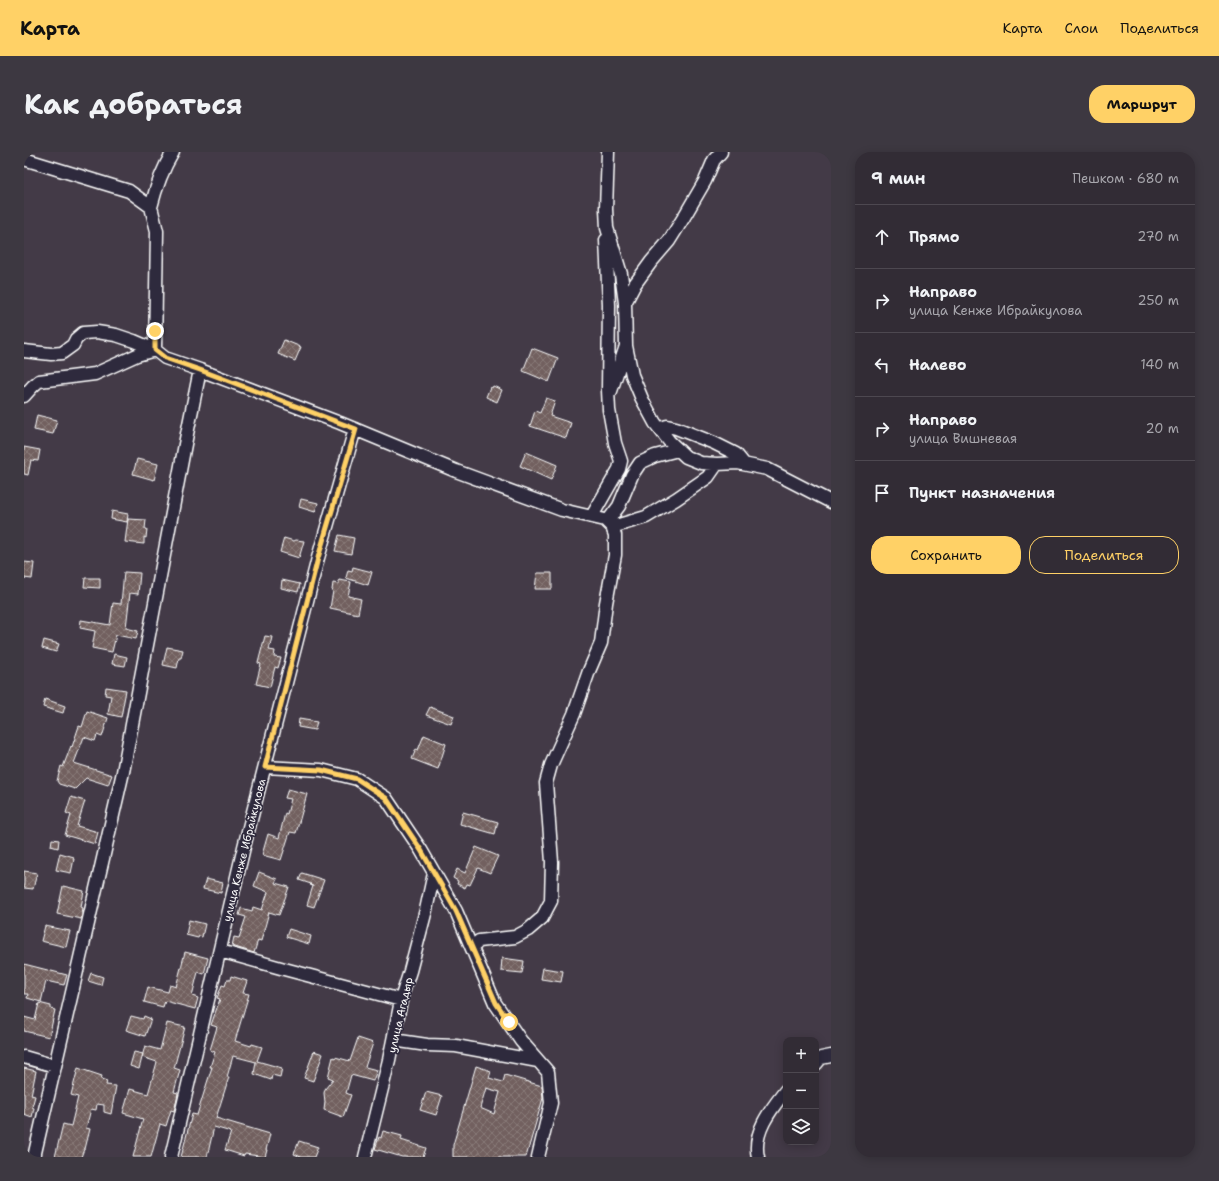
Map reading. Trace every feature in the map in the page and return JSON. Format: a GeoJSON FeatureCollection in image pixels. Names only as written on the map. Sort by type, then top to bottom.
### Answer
{"type":"FeatureCollection","features":[{"type":"Feature","properties":{"kind":"street"},"geometry":{"type":"LineString","coordinates":[[155,350],[157,231],[151,207],[156,186],[173,152]]}},
{"type":"Feature","properties":{"kind":"street"},"geometry":{"type":"LineString","coordinates":[[592,516],[619,469],[621,461],[615,443],[608,398],[607,365],[609,305],[606,209],[608,152]]}},
{"type":"Feature","properties":{"kind":"street"},"geometry":{"type":"LineString","coordinates":[[625,302],[650,262],[669,241],[705,181],[714,160],[721,152]]}},
{"type":"Feature","properties":{"kind":"street"},"geometry":{"type":"LineString","coordinates":[[24,159],[129,191],[151,207]]}},
{"type":"Feature","properties":{"kind":"street"},"geometry":{"type":"LineString","coordinates":[[607,228],[621,274],[625,302],[626,346],[632,375],[642,399],[660,429],[686,457],[701,463],[718,464],[738,462],[767,469],[831,502]]}},
{"type":"Feature","properties":{"kind":"street"},"geometry":{"type":"LineString","coordinates":[[24,350],[51,354],[62,353],[73,345],[76,339],[83,333],[97,332],[116,335],[155,350],[165,358],[356,429],[456,471],[562,510],[592,516],[610,524],[646,517],[708,477],[718,464]]}},
{"type":"Feature","properties":{"kind":"street"},"geometry":{"type":"LineString","coordinates":[[608,398],[626,346]]}},
{"type":"Feature","properties":{"kind":"street"},"geometry":{"type":"LineString","coordinates":[[24,396],[39,381],[95,374],[137,355],[155,350]]}},
{"type":"Feature","properties":{"kind":"street"},"geometry":{"type":"LineString","coordinates":[[34,1157],[123,772],[200,370]]}},
{"type":"Feature","properties":{"kind":"street"},"geometry":{"type":"LineString","coordinates":[[660,429],[667,426],[676,428],[714,443],[736,454],[744,464]]}},
{"type":"Feature","properties":{"kind":"street","name":"улица Кенже Ибрайкулова"},"geometry":{"type":"LineString","coordinates":[[171,1157],[244,847],[318,558],[356,429]]}},
{"type":"Feature","properties":{"kind":"street"},"geometry":{"type":"LineString","coordinates":[[621,461],[628,464],[635,464],[655,456],[678,450]]}},
{"type":"Feature","properties":{"kind":"street"},"geometry":{"type":"LineString","coordinates":[[610,524],[632,475],[640,463]]}},
{"type":"Feature","properties":{"kind":"street"},"geometry":{"type":"LineString","coordinates":[[472,948],[480,941],[516,936],[528,930],[542,918],[551,901],[552,862],[546,783],[551,765],[574,714],[589,671],[601,643],[606,603],[615,555],[615,535],[610,524]]}},
{"type":"Feature","properties":{"kind":"street"},"geometry":{"type":"LineString","coordinates":[[265,767],[321,770],[357,779],[386,798],[421,850],[456,911],[496,1003],[521,1041],[548,1072],[551,1103],[538,1157]]}},
{"type":"Feature","properties":{"kind":"street","name":"улица Агадыр"},"geometry":{"type":"LineString","coordinates":[[365,1157],[401,1000],[426,910],[434,873]]}},
{"type":"Feature","properties":{"kind":"street"},"geometry":{"type":"LineString","coordinates":[[220,951],[401,1000]]}},
{"type":"Feature","properties":{"kind":"street"},"geometry":{"type":"LineString","coordinates":[[393,1040],[427,1045],[456,1046],[538,1061]]}},
{"type":"Feature","properties":{"kind":"street"},"geometry":{"type":"LineString","coordinates":[[24,1056],[55,1066]]}},
{"type":"Feature","properties":{"kind":"street"},"geometry":{"type":"LineString","coordinates":[[819,1060],[821,1058],[831,1056]]}},
{"type":"Feature","properties":{"kind":"street"},"geometry":{"type":"LineString","coordinates":[[758,1157],[758,1135],[767,1115],[783,1094]]}},
{"type":"Feature","properties":{"kind":"building"},"geometry":{"type":"Polygon","coordinates":[[[284,340],[301,347],[295,361],[278,354],[284,340]]]}},
{"type":"Feature","properties":{"kind":"building"},"geometry":{"type":"Polygon","coordinates":[[[532,348],[558,358],[549,382],[523,371],[532,348]]]}},
{"type":"Feature","properties":{"kind":"building"},"geometry":{"type":"Polygon","coordinates":[[[493,386],[502,390],[497,402],[486,397],[490,387],[492,388],[493,386]]]}},
{"type":"Feature","properties":{"kind":"building"},"geometry":{"type":"Polygon","coordinates":[[[546,398],[555,401],[550,416],[571,423],[566,438],[530,426],[535,411],[540,413],[546,398]]]}},
{"type":"Feature","properties":{"kind":"building"},"geometry":{"type":"Polygon","coordinates":[[[37,415],[57,420],[53,434],[34,430],[37,415]]]}},
{"type":"Feature","properties":{"kind":"building"},"geometry":{"type":"Polygon","coordinates":[[[24,447],[40,450],[38,461],[31,460],[28,475],[24,474],[24,447]]]}},
{"type":"Feature","properties":{"kind":"building"},"geometry":{"type":"Polygon","coordinates":[[[526,452],[557,465],[551,480],[520,466],[526,452]]]}},
{"type":"Feature","properties":{"kind":"building"},"geometry":{"type":"Polygon","coordinates":[[[137,459],[158,464],[154,480],[133,474],[137,459]]]}},
{"type":"Feature","properties":{"kind":"building"},"geometry":{"type":"Polygon","coordinates":[[[301,499],[318,503],[315,512],[299,507],[301,499]]]}},
{"type":"Feature","properties":{"kind":"building"},"geometry":{"type":"Polygon","coordinates":[[[112,511],[128,514],[127,522],[111,519],[112,511]]]}},
{"type":"Feature","properties":{"kind":"building"},"geometry":{"type":"Polygon","coordinates":[[[128,519],[146,520],[145,529],[147,529],[146,538],[144,537],[144,544],[125,542],[128,519]]]}},
{"type":"Feature","properties":{"kind":"building"},"geometry":{"type":"Polygon","coordinates":[[[339,535],[354,538],[351,554],[335,551],[339,535]]]}},
{"type":"Feature","properties":{"kind":"building"},"geometry":{"type":"Polygon","coordinates":[[[284,538],[294,541],[304,541],[299,558],[280,552],[284,538]]]}},
{"type":"Feature","properties":{"kind":"building"},"geometry":{"type":"Polygon","coordinates":[[[24,562],[34,563],[32,579],[24,578],[24,562]]]}},
{"type":"Feature","properties":{"kind":"building"},"geometry":{"type":"Polygon","coordinates":[[[353,567],[372,572],[368,585],[346,578],[348,570],[352,571],[353,567]]]}},
{"type":"Feature","properties":{"kind":"building"},"geometry":{"type":"Polygon","coordinates":[[[124,572],[140,573],[138,594],[130,593],[126,628],[138,631],[136,639],[116,635],[112,652],[92,648],[95,631],[80,628],[81,620],[110,625],[113,603],[121,604],[124,572]]]}},
{"type":"Feature","properties":{"kind":"building"},"geometry":{"type":"Polygon","coordinates":[[[537,573],[552,573],[552,589],[535,589],[537,573]]]}},
{"type":"Feature","properties":{"kind":"building"},"geometry":{"type":"Polygon","coordinates":[[[85,578],[100,578],[100,588],[84,587],[85,578]]]}},
{"type":"Feature","properties":{"kind":"building"},"geometry":{"type":"Polygon","coordinates":[[[282,580],[300,584],[298,592],[281,588],[282,580]]]}},
{"type":"Feature","properties":{"kind":"building"},"geometry":{"type":"Polygon","coordinates":[[[339,580],[351,582],[348,596],[361,599],[358,614],[330,608],[333,583],[339,584],[339,580]]]}},
{"type":"Feature","properties":{"kind":"building"},"geometry":{"type":"Polygon","coordinates":[[[265,636],[272,637],[269,650],[275,651],[274,657],[281,658],[278,668],[275,667],[270,687],[256,684],[261,664],[258,663],[265,636]]]}},
{"type":"Feature","properties":{"kind":"building"},"geometry":{"type":"Polygon","coordinates":[[[44,640],[59,644],[56,652],[42,648],[44,640]]]}},
{"type":"Feature","properties":{"kind":"building"},"geometry":{"type":"Polygon","coordinates":[[[167,647],[183,650],[181,658],[179,658],[177,668],[163,665],[167,647]]]}},
{"type":"Feature","properties":{"kind":"building"},"geometry":{"type":"Polygon","coordinates":[[[114,654],[127,657],[125,666],[112,664],[114,654]]]}},
{"type":"Feature","properties":{"kind":"building"},"geometry":{"type":"Polygon","coordinates":[[[106,687],[126,690],[121,717],[108,714],[111,696],[105,695],[106,687]]]}},
{"type":"Feature","properties":{"kind":"building"},"geometry":{"type":"Polygon","coordinates":[[[45,699],[65,706],[63,713],[43,707],[45,699]]]}},
{"type":"Feature","properties":{"kind":"building"},"geometry":{"type":"Polygon","coordinates":[[[430,707],[454,716],[451,724],[426,715],[430,707]]]}},
{"type":"Feature","properties":{"kind":"building"},"geometry":{"type":"Polygon","coordinates":[[[87,711],[108,718],[102,737],[97,735],[95,741],[84,737],[74,763],[112,775],[108,785],[86,778],[75,789],[59,784],[57,781],[61,766],[63,767],[79,726],[82,727],[87,711]]]}},
{"type":"Feature","properties":{"kind":"building"},"geometry":{"type":"Polygon","coordinates":[[[299,719],[317,722],[315,730],[298,727],[299,719]]]}},
{"type":"Feature","properties":{"kind":"building"},"geometry":{"type":"Polygon","coordinates":[[[424,735],[446,744],[438,769],[412,759],[416,749],[418,750],[424,735]]]}},
{"type":"Feature","properties":{"kind":"building"},"geometry":{"type":"Polygon","coordinates":[[[288,789],[307,794],[296,833],[290,832],[281,860],[262,855],[268,834],[279,838],[285,813],[287,814],[291,799],[285,798],[288,789]]]}},
{"type":"Feature","properties":{"kind":"building"},"geometry":{"type":"Polygon","coordinates":[[[71,797],[85,801],[77,826],[98,832],[95,844],[65,835],[71,815],[66,813],[71,797]]]}},
{"type":"Feature","properties":{"kind":"building"},"geometry":{"type":"Polygon","coordinates":[[[463,812],[498,822],[495,834],[460,824],[463,812]]]}},
{"type":"Feature","properties":{"kind":"building"},"geometry":{"type":"Polygon","coordinates":[[[52,839],[59,840],[58,848],[51,846],[52,839]]]}},
{"type":"Feature","properties":{"kind":"building"},"geometry":{"type":"Polygon","coordinates":[[[476,847],[498,856],[490,873],[478,868],[470,885],[467,884],[465,888],[457,884],[458,881],[453,878],[457,869],[465,873],[476,847]]]}},
{"type":"Feature","properties":{"kind":"building"},"geometry":{"type":"Polygon","coordinates":[[[60,853],[74,857],[71,873],[56,870],[60,853]]]}},
{"type":"Feature","properties":{"kind":"building"},"geometry":{"type":"Polygon","coordinates":[[[24,871],[37,873],[33,889],[24,888],[24,871]]]}},
{"type":"Feature","properties":{"kind":"building"},"geometry":{"type":"Polygon","coordinates":[[[259,872],[277,879],[275,883],[289,887],[279,915],[269,912],[261,941],[258,940],[254,953],[232,946],[234,937],[239,938],[246,917],[239,915],[241,908],[252,911],[253,907],[262,910],[268,892],[254,886],[259,872]]]}},
{"type":"Feature","properties":{"kind":"building"},"geometry":{"type":"Polygon","coordinates":[[[302,873],[324,880],[314,907],[307,905],[313,886],[299,880],[302,873]]]}},
{"type":"Feature","properties":{"kind":"building"},"geometry":{"type":"Polygon","coordinates":[[[206,879],[223,883],[221,893],[203,889],[206,879]]]}},
{"type":"Feature","properties":{"kind":"building"},"geometry":{"type":"Polygon","coordinates":[[[63,886],[84,891],[81,907],[83,908],[81,919],[57,914],[63,886]]]}},
{"type":"Feature","properties":{"kind":"building"},"geometry":{"type":"Polygon","coordinates":[[[189,920],[205,924],[202,937],[199,936],[198,938],[186,935],[189,920]]]}},
{"type":"Feature","properties":{"kind":"building"},"geometry":{"type":"Polygon","coordinates":[[[45,926],[70,931],[66,947],[41,941],[45,926]]]}},
{"type":"Feature","properties":{"kind":"building"},"geometry":{"type":"Polygon","coordinates":[[[289,929],[311,936],[309,944],[286,937],[289,929]]]}},
{"type":"Feature","properties":{"kind":"building"},"geometry":{"type":"Polygon","coordinates":[[[185,952],[208,958],[204,974],[198,972],[192,996],[198,998],[195,1009],[165,1001],[163,1007],[144,1002],[148,987],[168,992],[170,985],[176,987],[185,952]]]}},
{"type":"Feature","properties":{"kind":"building"},"geometry":{"type":"Polygon","coordinates":[[[502,958],[524,961],[522,973],[501,971],[502,958]]]}},
{"type":"Feature","properties":{"kind":"building"},"geometry":{"type":"Polygon","coordinates":[[[24,964],[67,975],[64,985],[46,981],[41,1002],[27,998],[28,994],[24,994],[24,964]]]}},
{"type":"Feature","properties":{"kind":"building"},"geometry":{"type":"Polygon","coordinates":[[[543,968],[563,971],[561,982],[541,979],[543,968]]]}},
{"type":"Feature","properties":{"kind":"building"},"geometry":{"type":"Polygon","coordinates":[[[91,973],[103,977],[101,985],[88,981],[91,973]]]}},
{"type":"Feature","properties":{"kind":"building"},"geometry":{"type":"Polygon","coordinates":[[[231,976],[247,981],[243,993],[249,994],[235,1041],[251,1046],[252,1044],[262,1047],[257,1061],[282,1068],[280,1077],[272,1075],[271,1080],[254,1074],[256,1062],[233,1056],[227,1077],[229,1077],[216,1118],[270,1134],[267,1150],[265,1157],[245,1154],[244,1156],[225,1150],[231,1132],[214,1127],[207,1157],[181,1157],[192,1114],[197,1115],[212,1067],[210,1067],[215,1052],[210,1050],[217,1027],[211,1025],[220,999],[217,998],[222,985],[225,986],[227,980],[230,980],[231,976]]]}},
{"type":"Feature","properties":{"kind":"building"},"geometry":{"type":"Polygon","coordinates":[[[39,1003],[51,1006],[51,1009],[55,1010],[49,1037],[24,1031],[24,1017],[35,1020],[39,1003]]]}},
{"type":"Feature","properties":{"kind":"building"},"geometry":{"type":"Polygon","coordinates":[[[131,1016],[143,1019],[144,1016],[151,1019],[145,1036],[126,1030],[131,1016]]]}},
{"type":"Feature","properties":{"kind":"building"},"geometry":{"type":"Polygon","coordinates":[[[167,1023],[185,1027],[174,1068],[180,1070],[174,1092],[178,1093],[174,1111],[171,1110],[166,1126],[160,1124],[151,1157],[133,1157],[143,1119],[123,1113],[130,1089],[148,1094],[157,1062],[142,1057],[145,1046],[160,1050],[167,1023]]]}},
{"type":"Feature","properties":{"kind":"building"},"geometry":{"type":"Polygon","coordinates":[[[358,1038],[373,1043],[365,1067],[377,1070],[373,1081],[351,1075],[346,1093],[351,1095],[343,1117],[324,1110],[324,1093],[325,1089],[333,1079],[328,1077],[333,1057],[350,1061],[358,1038]]]}},
{"type":"Feature","properties":{"kind":"building"},"geometry":{"type":"Polygon","coordinates":[[[314,1051],[323,1054],[313,1081],[304,1078],[314,1051]]]}},
{"type":"Feature","properties":{"kind":"building"},"geometry":{"type":"Polygon","coordinates":[[[134,1052],[143,1054],[139,1069],[130,1066],[134,1052]]]}},
{"type":"Feature","properties":{"kind":"building"},"geometry":{"type":"Polygon","coordinates":[[[476,1066],[491,1071],[489,1078],[503,1082],[505,1075],[542,1086],[543,1098],[526,1157],[453,1157],[453,1145],[476,1066]],[[486,1088],[480,1108],[494,1114],[500,1092],[486,1088]]]}},
{"type":"Feature","properties":{"kind":"building"},"geometry":{"type":"Polygon","coordinates":[[[24,1068],[36,1071],[31,1095],[35,1096],[32,1107],[34,1108],[32,1117],[24,1114],[24,1068]]]}},
{"type":"Feature","properties":{"kind":"building"},"geometry":{"type":"Polygon","coordinates":[[[78,1068],[102,1076],[101,1079],[107,1081],[106,1085],[116,1086],[111,1114],[104,1112],[104,1105],[97,1104],[96,1110],[91,1109],[86,1128],[90,1129],[85,1149],[81,1157],[55,1157],[63,1124],[71,1126],[78,1097],[71,1095],[78,1068]]]}},
{"type":"Feature","properties":{"kind":"building"},"geometry":{"type":"Polygon","coordinates":[[[426,1092],[442,1096],[436,1115],[420,1110],[426,1092]]]}},
{"type":"Feature","properties":{"kind":"building"},"geometry":{"type":"Polygon","coordinates":[[[383,1131],[402,1136],[401,1140],[426,1148],[423,1157],[402,1157],[375,1149],[379,1137],[381,1138],[383,1131]]]}},
{"type":"Feature","properties":{"kind":"building"},"geometry":{"type":"Polygon","coordinates":[[[299,1141],[318,1147],[314,1157],[301,1157],[294,1154],[299,1141]]]}},
{"type":"Feature","properties":{"kind":"route"},"geometry":{"type":"LineString","coordinates":[[155,331],[155,350],[165,358],[356,429],[318,558],[265,767],[321,770],[357,779],[386,798],[421,850],[456,911],[496,1003],[509,1022]]}}]}
